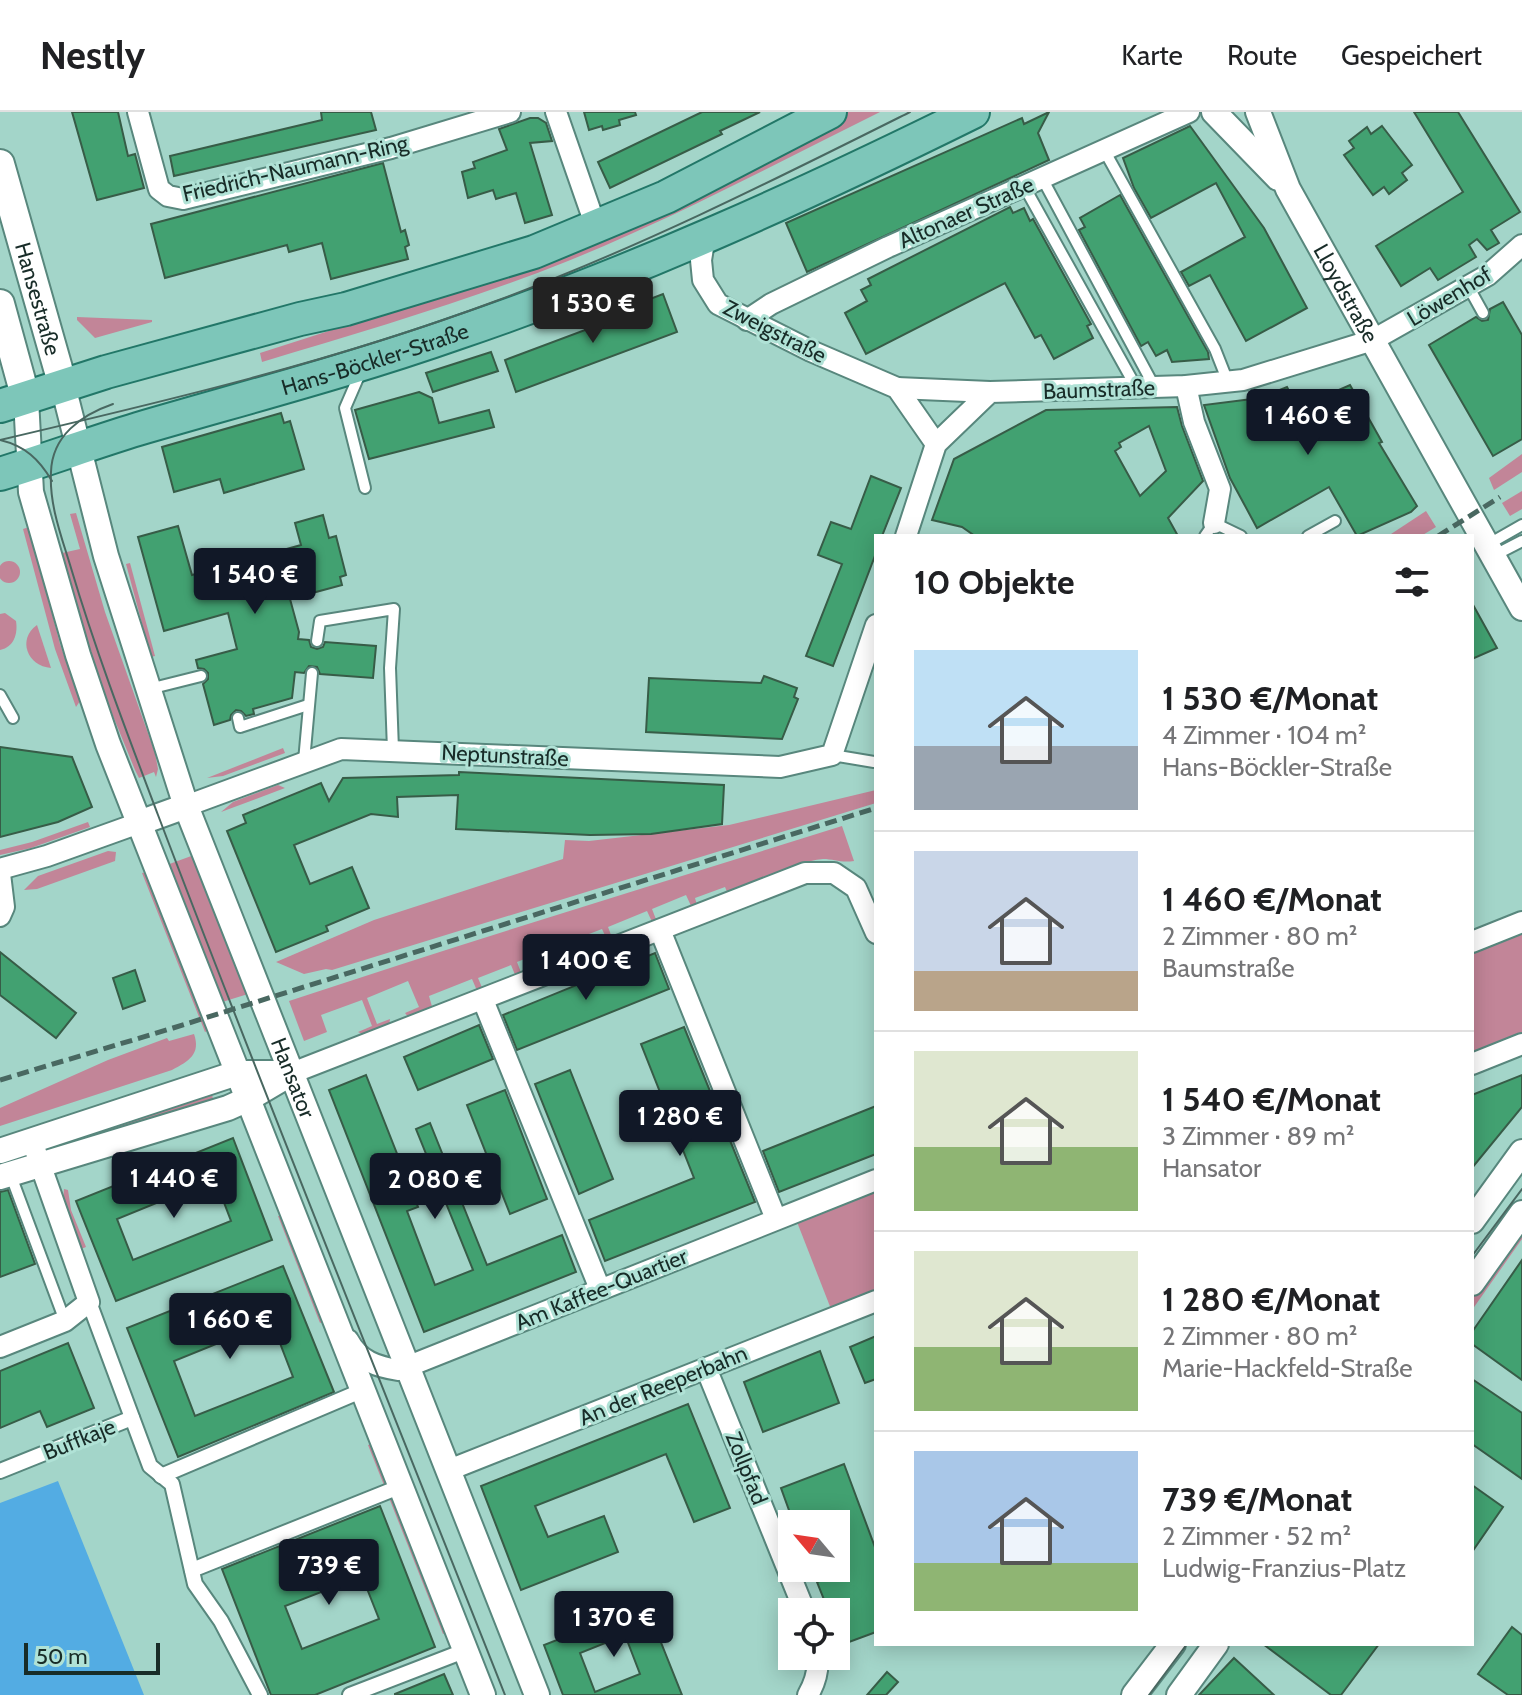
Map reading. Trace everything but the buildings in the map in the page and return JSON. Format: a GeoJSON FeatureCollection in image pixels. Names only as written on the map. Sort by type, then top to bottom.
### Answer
{"type":"FeatureCollection","features":[{"type":"Feature","properties":{"kind":"main road"},"geometry":{"type":"LineString","coordinates":[[13,403],[63,386],[423,287],[534,252],[720,171],[830,112]]}},
{"type":"Feature","properties":{"kind":"main road","name":"Hans-Böckler-Straße"},"geometry":{"type":"LineString","coordinates":[[0,474],[457,333],[705,236],[847,173],[973,112]]}},
{"type":"Feature","properties":{"kind":"main road","name":"Hansestraße"},"geometry":{"type":"LineString","coordinates":[[0,164],[63,386]]}},
{"type":"Feature","properties":{"kind":"main road","name":"Hansestraße"},"geometry":{"type":"LineString","coordinates":[[0,304],[13,403]]}},
{"type":"Feature","properties":{"kind":"street","name":"Friedrich-Naumann-Ring"},"geometry":{"type":"LineString","coordinates":[[138,112],[159,189],[168,196],[183,199],[391,148],[510,112]]}},
{"type":"Feature","properties":{"kind":"street"},"geometry":{"type":"LineString","coordinates":[[556,112],[596,227]]}},
{"type":"Feature","properties":{"kind":"street","name":"Altonaer Straße"},"geometry":{"type":"LineString","coordinates":[[747,320],[771,304],[888,247],[1189,112]]}},
{"type":"Feature","properties":{"kind":"street","name":"Lloydstraße"},"geometry":{"type":"LineString","coordinates":[[1214,112],[1288,189]]}},
{"type":"Feature","properties":{"kind":"street","name":"Lloydstraße"},"geometry":{"type":"LineString","coordinates":[[1231,112],[1253,150]]}},
{"type":"Feature","properties":{"kind":"street","name":"Lloydstraße"},"geometry":{"type":"LineString","coordinates":[[1258,112],[1288,189],[1522,608]]}},
{"type":"Feature","properties":{"kind":"street","name":"Zweigstraße"},"geometry":{"type":"LineString","coordinates":[[705,236],[701,260],[708,292],[718,304],[747,320],[897,388],[990,392]]}},
{"type":"Feature","properties":{"kind":"street","name":"Löwenhof"},"geometry":{"type":"LineString","coordinates":[[1373,340],[1488,275],[1522,245]]}},
{"type":"Feature","properties":{"kind":"street","name":"Baumstraße"},"geometry":{"type":"LineString","coordinates":[[990,392],[1146,388],[1243,380],[1373,340]]}},
{"type":"Feature","properties":{"kind":"street","name":"Hansator"},"geometry":{"type":"LineString","coordinates":[[63,386],[108,562],[186,806],[537,1695]]}},
{"type":"Feature","properties":{"kind":"street"},"geometry":{"type":"LineString","coordinates":[[1186,386],[1194,422],[1220,489],[1210,530]]}},
{"type":"Feature","properties":{"kind":"street"},"geometry":{"type":"LineString","coordinates":[[897,388],[936,444]]}},
{"type":"Feature","properties":{"kind":"street"},"geometry":{"type":"LineString","coordinates":[[907,534],[936,444],[990,392]]}},
{"type":"Feature","properties":{"kind":"street"},"geometry":{"type":"LineString","coordinates":[[13,403],[30,464],[31,492],[78,655],[139,823],[483,1695]]}},
{"type":"Feature","properties":{"kind":"street"},"geometry":{"type":"LineString","coordinates":[[832,755],[874,631]]}},
{"type":"Feature","properties":{"kind":"street","name":"Neptunstraße"},"geometry":{"type":"LineString","coordinates":[[186,806],[341,749],[780,767],[832,755]]}},
{"type":"Feature","properties":{"kind":"street"},"geometry":{"type":"LineString","coordinates":[[0,916],[4,907],[0,872],[186,806]]}},
{"type":"Feature","properties":{"kind":"street"},"geometry":{"type":"LineString","coordinates":[[5,1175],[248,1099],[292,1073],[805,873],[834,873],[856,888],[874,928]]}},
{"type":"Feature","properties":{"kind":"street"},"geometry":{"type":"LineString","coordinates":[[1474,941],[1522,922]]}},
{"type":"Feature","properties":{"kind":"street"},"geometry":{"type":"LineString","coordinates":[[660,930],[776,1219]]}},
{"type":"Feature","properties":{"kind":"street"},"geometry":{"type":"LineString","coordinates":[[483,1000],[600,1289]]}},
{"type":"Feature","properties":{"kind":"street"},"geometry":{"type":"LineString","coordinates":[[1474,1063],[1522,1044]]}},
{"type":"Feature","properties":{"kind":"street"},"geometry":{"type":"LineString","coordinates":[[0,1151],[237,1073],[292,1073]]}},
{"type":"Feature","properties":{"kind":"street"},"geometry":{"type":"LineString","coordinates":[[0,1347],[65,1321],[89,1302],[32,1141]]}},
{"type":"Feature","properties":{"kind":"street"},"geometry":{"type":"LineString","coordinates":[[1474,1218],[1522,1152]]}},
{"type":"Feature","properties":{"kind":"street","name":"Am Kaffee-Quartier"},"geometry":{"type":"LineString","coordinates":[[338,1330],[344,1332],[353,1349],[366,1362],[399,1370],[874,1181]]}},
{"type":"Feature","properties":{"kind":"street"},"geometry":{"type":"LineString","coordinates":[[1474,1280],[1522,1213]]}},
{"type":"Feature","properties":{"kind":"street","name":"Buffkaje"},"geometry":{"type":"LineString","coordinates":[[0,1471],[132,1418],[89,1302]]}},
{"type":"Feature","properties":{"kind":"street","name":"An der Reeperbahn"},"geometry":{"type":"LineString","coordinates":[[449,1470],[874,1302]]}},
{"type":"Feature","properties":{"kind":"street","name":"Zollpfad"},"geometry":{"type":"LineString","coordinates":[[706,1368],[799,1598]]}},
{"type":"Feature","properties":{"kind":"street"},"geometry":{"type":"LineString","coordinates":[[161,1476],[361,1391]]}},
{"type":"Feature","properties":{"kind":"street"},"geometry":{"type":"LineString","coordinates":[[132,1418],[150,1466],[172,1484],[195,1584],[221,1621],[260,1695]]}},
{"type":"Feature","properties":{"kind":"street"},"geometry":{"type":"LineString","coordinates":[[192,1570],[399,1487]]}},
{"type":"Feature","properties":{"kind":"street"},"geometry":{"type":"LineString","coordinates":[[1134,1695],[1171,1646]]}},
{"type":"Feature","properties":{"kind":"street"},"geometry":{"type":"LineString","coordinates":[[1179,1695],[1215,1646]]}},
{"type":"Feature","properties":{"kind":"street"},"geometry":{"type":"LineString","coordinates":[[350,1695],[464,1651]]}},
{"type":"Feature","properties":{"kind":"street"},"geometry":{"type":"LineString","coordinates":[[808,1695],[818,1670]]}},
{"type":"Feature","properties":{"kind":"lane"},"geometry":{"type":"LineString","coordinates":[[1104,150],[1215,349],[1228,382]]}},
{"type":"Feature","properties":{"kind":"lane"},"geometry":{"type":"LineString","coordinates":[[1033,182],[1146,388]]}},
{"type":"Feature","properties":{"kind":"lane"},"geometry":{"type":"LineString","coordinates":[[1033,182],[1146,388]]}},
{"type":"Feature","properties":{"kind":"lane"},"geometry":{"type":"LineString","coordinates":[[1468,286],[1483,313]]}},
{"type":"Feature","properties":{"kind":"lane"},"geometry":{"type":"LineString","coordinates":[[365,362],[345,408],[365,488]]}},
{"type":"Feature","properties":{"kind":"lane"},"geometry":{"type":"LineString","coordinates":[[1312,534],[1335,521]]}},
{"type":"Feature","properties":{"kind":"lane"},"geometry":{"type":"LineString","coordinates":[[1488,551],[1522,525]]}},
{"type":"Feature","properties":{"kind":"lane"},"geometry":{"type":"LineString","coordinates":[[1210,530],[1231,534]]}},
{"type":"Feature","properties":{"kind":"lane"},"geometry":{"type":"LineString","coordinates":[[1488,551],[1522,541]]}},
{"type":"Feature","properties":{"kind":"lane"},"geometry":{"type":"LineString","coordinates":[[317,641],[320,621],[394,609],[390,668],[393,750]]}},
{"type":"Feature","properties":{"kind":"lane"},"geometry":{"type":"LineString","coordinates":[[304,761],[312,673]]}},
{"type":"Feature","properties":{"kind":"lane"},"geometry":{"type":"LineString","coordinates":[[149,689],[201,676]]}},
{"type":"Feature","properties":{"kind":"lane"},"geometry":{"type":"LineString","coordinates":[[0,695],[13,718],[0,718]]}},
{"type":"Feature","properties":{"kind":"lane"},"geometry":{"type":"LineString","coordinates":[[238,718],[240,727],[308,705]]}},
{"type":"Feature","properties":{"kind":"lane"},"geometry":{"type":"LineString","coordinates":[[832,755],[874,762]]}},
{"type":"Feature","properties":{"kind":"lane"},"geometry":{"type":"LineString","coordinates":[[5,1175],[65,1321]]}},
{"type":"Feature","properties":{"kind":"shaded area"},"geometry":{"type":"Polygon","coordinates":[[[848,112],[880,112],[686,208],[568,261],[454,302],[262,362],[260,353],[469,286],[749,167],[848,112]]]}},
{"type":"Feature","properties":{"kind":"shaded area"},"geometry":{"type":"Polygon","coordinates":[[[77,317],[152,320],[152,322],[95,338],[77,317]]]}},
{"type":"Feature","properties":{"kind":"shaded area"},"geometry":{"type":"Polygon","coordinates":[[[1522,454],[1522,472],[1494,490],[1489,478],[1522,454]]]}},
{"type":"Feature","properties":{"kind":"shaded area"},"geometry":{"type":"Polygon","coordinates":[[[1522,491],[1522,509],[1510,516],[1502,503],[1522,491]]]}},
{"type":"Feature","properties":{"kind":"shaded area"},"geometry":{"type":"Polygon","coordinates":[[[1426,511],[1436,527],[1424,534],[1391,534],[1426,511]]]}},
{"type":"Feature","properties":{"kind":"shaded area"},"geometry":{"type":"Polygon","coordinates":[[[76,513],[105,612],[155,753],[156,777],[154,772],[139,778],[135,770],[98,679],[46,521],[52,520],[62,553],[80,549],[70,514],[76,513]]]}},
{"type":"Feature","properties":{"kind":"shaded area"},"geometry":{"type":"Polygon","coordinates":[[[29,527],[60,644],[80,701],[76,707],[55,649],[23,529],[29,527]]]}},
{"type":"Feature","properties":{"kind":"shaded area"},"geometry":{"type":"Polygon","coordinates":[[[9,561],[19,568],[17,580],[9,583],[1,580],[1,564],[9,561]]]}},
{"type":"Feature","properties":{"kind":"shaded area"},"geometry":{"type":"Polygon","coordinates":[[[130,563],[155,656],[151,657],[126,564],[130,563]]]}},
{"type":"Feature","properties":{"kind":"shaded area"},"geometry":{"type":"Polygon","coordinates":[[[5,613],[16,621],[16,631],[12,643],[0,650],[0,614],[5,613]]]}},
{"type":"Feature","properties":{"kind":"shaded area"},"geometry":{"type":"Polygon","coordinates":[[[37,625],[51,668],[36,662],[28,651],[27,637],[37,625]]]}},
{"type":"Feature","properties":{"kind":"shaded area"},"geometry":{"type":"Polygon","coordinates":[[[283,748],[285,753],[223,776],[207,778],[283,748]]]}},
{"type":"Feature","properties":{"kind":"shaded area"},"geometry":{"type":"Polygon","coordinates":[[[278,785],[285,788],[221,812],[233,802],[278,785]]]}},
{"type":"Feature","properties":{"kind":"shaded area"},"geometry":{"type":"Polygon","coordinates":[[[874,790],[874,804],[332,970],[304,974],[276,962],[374,920],[563,859],[565,840],[589,841],[729,825],[874,790]]]}},
{"type":"Feature","properties":{"kind":"shaded area"},"geometry":{"type":"Polygon","coordinates":[[[88,822],[90,827],[31,848],[0,855],[0,850],[88,822]]]}},
{"type":"Feature","properties":{"kind":"shaded area"},"geometry":{"type":"Polygon","coordinates":[[[842,826],[854,861],[823,859],[801,864],[728,894],[725,887],[695,898],[697,905],[692,908],[686,895],[652,909],[657,922],[653,924],[647,911],[608,927],[613,940],[608,942],[602,929],[563,944],[569,958],[563,959],[557,946],[517,962],[522,975],[516,977],[511,965],[478,978],[483,990],[478,993],[472,979],[429,996],[433,1010],[410,1019],[405,1013],[419,1007],[408,981],[367,998],[377,1024],[390,1019],[389,1026],[366,1036],[358,1032],[372,1026],[362,1000],[321,1015],[327,1032],[304,1041],[289,1001],[496,934],[842,826]]]}},
{"type":"Feature","properties":{"kind":"shaded area"},"geometry":{"type":"Polygon","coordinates":[[[108,851],[116,852],[115,861],[37,889],[24,890],[38,876],[108,851]]]}},
{"type":"Feature","properties":{"kind":"shaded area"},"geometry":{"type":"Polygon","coordinates":[[[194,855],[248,994],[219,1003],[164,866],[194,855]]]}},
{"type":"Feature","properties":{"kind":"shaded area"},"geometry":{"type":"Polygon","coordinates":[[[147,872],[209,1030],[205,1032],[142,873],[147,872]]]}},
{"type":"Feature","properties":{"kind":"shaded area"},"geometry":{"type":"Polygon","coordinates":[[[1522,933],[1522,1036],[1474,1054],[1474,951],[1522,933]]]}},
{"type":"Feature","properties":{"kind":"shaded area"},"geometry":{"type":"Polygon","coordinates":[[[194,1034],[195,1052],[172,1070],[0,1126],[0,1108],[108,1060],[167,1038],[169,1041],[194,1034]]]}},
{"type":"Feature","properties":{"kind":"shaded area"},"geometry":{"type":"Polygon","coordinates":[[[212,1093],[213,1100],[85,1141],[83,1135],[212,1093]]]}},
{"type":"Feature","properties":{"kind":"shaded area"},"geometry":{"type":"Polygon","coordinates":[[[64,1189],[68,1190],[71,1210],[86,1247],[81,1249],[63,1201],[64,1189]]]}},
{"type":"Feature","properties":{"kind":"shaded area"},"geometry":{"type":"Polygon","coordinates":[[[874,1191],[874,1292],[831,1309],[797,1222],[874,1191]]]}},
{"type":"Feature","properties":{"kind":"shaded area"},"geometry":{"type":"Polygon","coordinates":[[[283,1215],[325,1321],[320,1323],[278,1216],[283,1215]]]}},
{"type":"Feature","properties":{"kind":"shaded area"},"geometry":{"type":"Polygon","coordinates":[[[1522,1225],[1522,1239],[1474,1307],[1474,1292],[1522,1225]]]}},
{"type":"Feature","properties":{"kind":"shaded area"},"geometry":{"type":"Polygon","coordinates":[[[373,1443],[448,1632],[443,1634],[368,1445],[373,1443]]]}},
{"type":"Feature","properties":{"kind":"water"},"geometry":{"type":"Polygon","coordinates":[[[58,1481],[144,1695],[0,1695],[0,1503],[58,1481]]]}},
{"type":"Feature","properties":{"kind":"tram line"},"geometry":{"type":"LineString","coordinates":[[0,440],[188,395],[436,323],[654,236],[910,112]]}},
{"type":"Feature","properties":{"kind":"tram line"},"geometry":{"type":"LineString","coordinates":[[113,404],[80,421],[70,429],[57,448],[51,484],[60,533],[101,661],[158,815],[505,1695]]}},
{"type":"Feature","properties":{"kind":"tram line"},"geometry":{"type":"LineString","coordinates":[[0,440],[30,454],[52,481]]}},
{"type":"Feature","properties":{"kind":"tram line"},"geometry":{"type":"LineString","coordinates":[[1474,1253],[1522,1189]]}},
{"type":"Feature","properties":{"kind":"tram line"},"geometry":{"type":"LineString","coordinates":[[1149,1695],[1186,1646]]}},
{"type":"Feature","properties":{"kind":"railway"},"geometry":{"type":"LineString","coordinates":[[1441,534],[1500,497]]}},
{"type":"Feature","properties":{"kind":"railway"},"geometry":{"type":"LineString","coordinates":[[0,1080],[874,809]]}}]}
